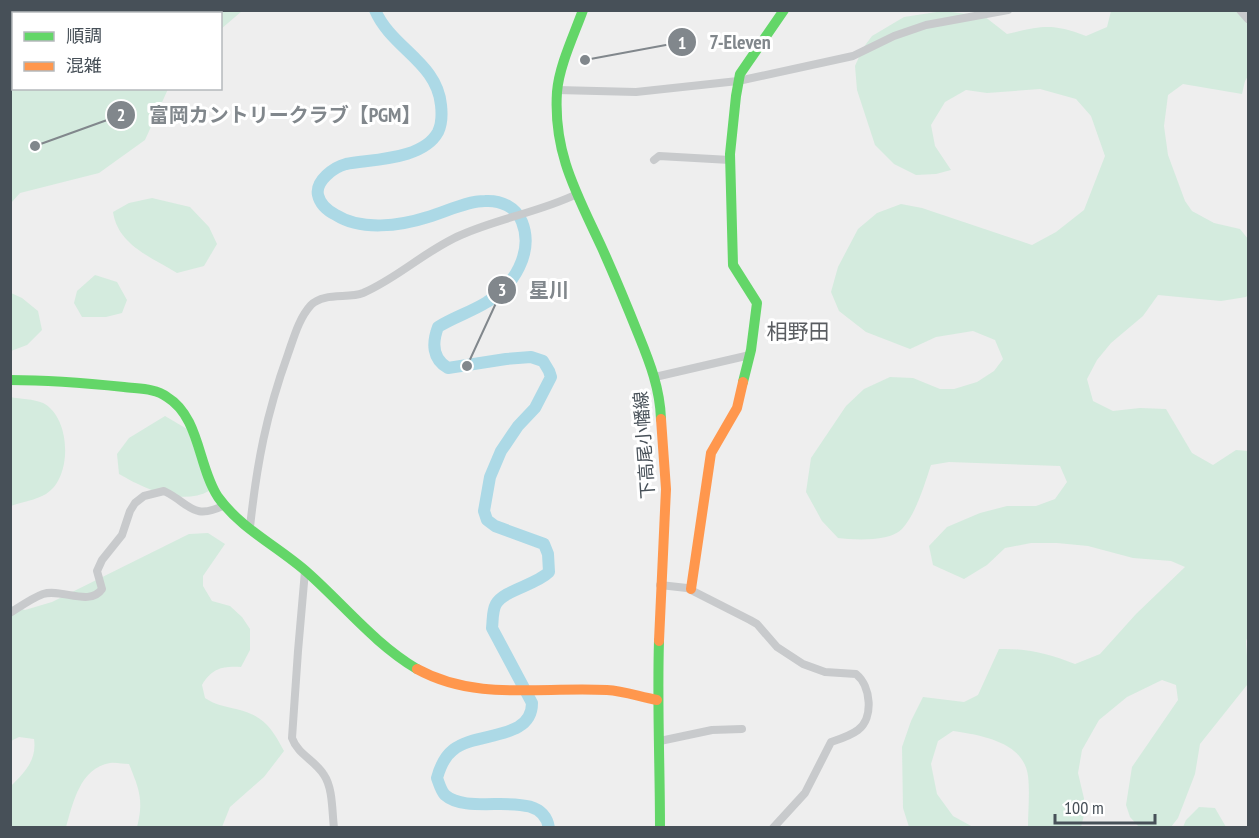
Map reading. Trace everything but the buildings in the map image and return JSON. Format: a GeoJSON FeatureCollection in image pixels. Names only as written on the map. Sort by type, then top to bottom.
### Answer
{"type":"FeatureCollection","features":[{"type":"Feature","properties":{"kind":"street"},"geometry":{"type":"LineString","coordinates":[[691,589],[711,453],[737,408],[750,355],[757,303],[733,265],[730,160],[738,81],[740,74],[784,10]]}},
{"type":"Feature","properties":{"kind":"street"},"geometry":{"type":"LineString","coordinates":[[556,90],[636,92],[738,81],[852,56],[894,36],[926,25],[1008,10]]}},
{"type":"Feature","properties":{"kind":"street"},"geometry":{"type":"LineString","coordinates":[[1240,10],[1248,19]]}},
{"type":"Feature","properties":{"kind":"street","name":"下高尾小幡線"},"geometry":{"type":"LineString","coordinates":[[580,11],[556,90],[558,138],[562,156],[577,194],[619,286],[656,377],[661,412],[666,489],[660,585],[657,700],[660,741],[660,828]]}},
{"type":"Feature","properties":{"kind":"street"},"geometry":{"type":"LineString","coordinates":[[654,160],[659,156],[730,160]]}},
{"type":"Feature","properties":{"kind":"street"},"geometry":{"type":"LineString","coordinates":[[250,526],[256,471],[273,394],[306,311],[314,303],[323,299],[361,294],[460,235],[510,217],[557,204],[577,194]]}},
{"type":"Feature","properties":{"kind":"street"},"geometry":{"type":"LineString","coordinates":[[656,377],[750,355]]}},
{"type":"Feature","properties":{"kind":"street"},"geometry":{"type":"LineString","coordinates":[[10,380],[80,381],[157,391],[171,398],[186,418],[210,483],[225,505],[331,593],[381,645],[420,672],[453,685],[488,692],[607,690],[657,700]]}},
{"type":"Feature","properties":{"kind":"street"},"geometry":{"type":"LineString","coordinates":[[10,613],[45,593],[92,597],[99,593],[102,585],[97,573],[99,566],[122,535],[135,503],[144,496],[164,491],[192,509],[204,512],[212,512],[225,505]]}},
{"type":"Feature","properties":{"kind":"street"},"geometry":{"type":"LineString","coordinates":[[305,570],[292,738],[296,747],[324,774],[328,784],[334,828]]}},
{"type":"Feature","properties":{"kind":"street"},"geometry":{"type":"LineString","coordinates":[[660,585],[691,589],[757,624],[777,647],[803,664],[825,672],[856,674],[865,686],[869,704],[862,726],[850,735],[831,742],[805,793],[773,828]]}},
{"type":"Feature","properties":{"kind":"street"},"geometry":{"type":"LineString","coordinates":[[660,741],[712,730],[742,729]]}},
{"type":"Feature","properties":{"kind":"green space"},"geometry":{"type":"Polygon","coordinates":[[[11,10],[37,11],[39,12],[12,12],[12,90],[168,90],[145,140],[99,173],[20,193],[11,203],[11,10]]]}},
{"type":"Feature","properties":{"kind":"green space"},"geometry":{"type":"Polygon","coordinates":[[[61,10],[242,11],[222,28],[222,12],[60,12],[61,10]]]}},
{"type":"Feature","properties":{"kind":"green space"},"geometry":{"type":"Polygon","coordinates":[[[943,11],[984,16],[1007,34],[1047,27],[1064,29],[1086,36],[1107,27],[1111,11],[1248,11],[1248,76],[1242,94],[1183,84],[1168,95],[1164,126],[1168,155],[1185,201],[1192,211],[1214,223],[1240,229],[1248,239],[1248,295],[1221,301],[1158,295],[1143,316],[1111,343],[1097,360],[1087,379],[1093,401],[1113,411],[1140,408],[1166,409],[1192,453],[1213,465],[1236,450],[1248,451],[1247,685],[1200,744],[1195,774],[1178,818],[1171,827],[1139,827],[1130,817],[1126,805],[1132,767],[1178,700],[1176,685],[1162,680],[1127,697],[1099,720],[1082,750],[1078,773],[1086,807],[1081,827],[1028,827],[1028,776],[1025,764],[1019,755],[1000,742],[953,731],[938,741],[931,764],[937,794],[953,816],[973,827],[909,827],[903,808],[902,747],[923,697],[964,702],[978,695],[999,649],[1038,652],[1075,664],[1100,654],[1136,614],[1185,567],[1171,561],[1133,558],[1088,546],[1057,543],[1031,543],[1005,548],[987,565],[964,579],[933,565],[929,546],[947,527],[980,513],[1007,506],[1036,506],[1055,499],[1067,482],[1060,466],[949,462],[931,465],[916,507],[907,523],[896,533],[872,539],[838,538],[822,521],[806,492],[811,458],[846,406],[864,389],[890,377],[913,378],[940,389],[954,389],[977,382],[994,371],[1003,359],[995,340],[973,331],[936,337],[910,349],[866,332],[839,311],[831,292],[838,267],[858,229],[877,213],[901,204],[922,208],[1032,245],[1056,232],[1084,210],[1105,156],[1091,116],[1076,99],[1040,89],[987,93],[966,90],[945,102],[931,125],[935,146],[951,170],[936,174],[916,175],[894,164],[875,145],[857,90],[855,66],[863,48],[872,36],[904,17],[943,11]]]}},
{"type":"Feature","properties":{"kind":"green space"},"geometry":{"type":"Polygon","coordinates":[[[152,198],[190,207],[209,227],[217,244],[204,266],[177,273],[137,249],[121,233],[113,212],[129,203],[152,198]]]}},
{"type":"Feature","properties":{"kind":"green space"},"geometry":{"type":"Polygon","coordinates":[[[95,275],[117,282],[127,300],[122,313],[106,317],[82,317],[74,303],[77,291],[95,275]]]}},
{"type":"Feature","properties":{"kind":"green space"},"geometry":{"type":"Polygon","coordinates":[[[11,293],[22,298],[38,311],[42,330],[27,345],[11,351],[11,293]]]}},
{"type":"Feature","properties":{"kind":"green space"},"geometry":{"type":"Polygon","coordinates":[[[10,397],[43,403],[52,410],[59,421],[65,448],[61,475],[55,486],[42,496],[11,506],[10,397]]]}},
{"type":"Feature","properties":{"kind":"green space"},"geometry":{"type":"Polygon","coordinates":[[[165,416],[187,429],[209,491],[187,497],[163,494],[119,474],[117,454],[129,438],[165,416]]]}},
{"type":"Feature","properties":{"kind":"green space"},"geometry":{"type":"Polygon","coordinates":[[[208,533],[225,544],[203,576],[203,586],[212,601],[230,606],[242,617],[250,629],[250,650],[241,667],[218,669],[206,679],[202,685],[205,698],[260,719],[271,729],[284,751],[264,777],[230,807],[222,827],[137,827],[140,802],[129,764],[110,763],[100,766],[85,779],[75,798],[66,827],[11,827],[11,786],[32,759],[34,739],[19,737],[11,741],[11,606],[25,610],[52,602],[189,534],[208,533]]]}},
{"type":"Feature","properties":{"kind":"green space"},"geometry":{"type":"Polygon","coordinates":[[[1199,807],[1215,808],[1226,827],[1183,827],[1186,820],[1199,807]]]}},
{"type":"Feature","properties":{"kind":"waterway"},"geometry":{"type":"LineString","coordinates":[[375,10],[392,35],[431,77],[438,90],[441,105],[440,126],[431,141],[421,148],[396,157],[346,164],[326,175],[318,190],[318,195],[325,207],[346,220],[357,223],[393,225],[471,203],[497,202],[516,212],[525,233],[523,256],[513,278],[506,287],[487,302],[438,327],[434,345],[439,360],[448,368],[531,357],[543,361],[551,377],[535,408],[518,426],[501,451],[490,477],[484,511],[487,520],[495,526],[544,544],[548,554],[549,572],[500,599],[493,616],[492,628],[532,703],[530,715],[523,724],[513,730],[475,740],[453,750],[443,762],[437,778],[445,795],[457,801],[533,808],[544,815],[549,828]]}},
{"type":"Feature","properties":{"kind":"traffic: fast"},"geometry":{"type":"LineString","coordinates":[[583,10],[558,82],[559,135],[576,191],[612,270],[647,356],[654,376],[661,419]]}},
{"type":"Feature","properties":{"kind":"traffic: fast"},"geometry":{"type":"LineString","coordinates":[[743,382],[751,350],[757,303],[733,265],[730,154],[736,96],[740,74],[784,10]]}},
{"type":"Feature","properties":{"kind":"traffic: fast"},"geometry":{"type":"LineString","coordinates":[[10,380],[67,382],[152,390],[167,397],[186,417],[211,485],[227,508],[249,528],[308,573],[387,648],[417,669]]}},
{"type":"Feature","properties":{"kind":"traffic: fast"},"geometry":{"type":"LineString","coordinates":[[659,641],[660,828]]}},
{"type":"Feature","properties":{"kind":"traffic: slow"},"geometry":{"type":"LineString","coordinates":[[691,589],[711,453],[737,408],[743,382]]}},
{"type":"Feature","properties":{"kind":"traffic: slow"},"geometry":{"type":"LineString","coordinates":[[659,641],[666,489],[661,419]]}},
{"type":"Feature","properties":{"kind":"traffic: slow"},"geometry":{"type":"LineString","coordinates":[[417,669],[463,686],[510,690],[607,690],[657,700]]}},
{"type":"Feature","properties":{"kind":"place","name":"7-Eleven"},"geometry":{"type":"Point","coordinates":[585,60]}},
{"type":"Feature","properties":{"kind":"place","name":"富岡カントリークラブ【PGM】"},"geometry":{"type":"Point","coordinates":[35,146]}},
{"type":"Feature","properties":{"kind":"place","name":"星川"},"geometry":{"type":"Point","coordinates":[467,366]}},
{"type":"Feature","properties":{"kind":"district","name":"相野田"},"geometry":{"type":"Point","coordinates":[798,331]}}]}
